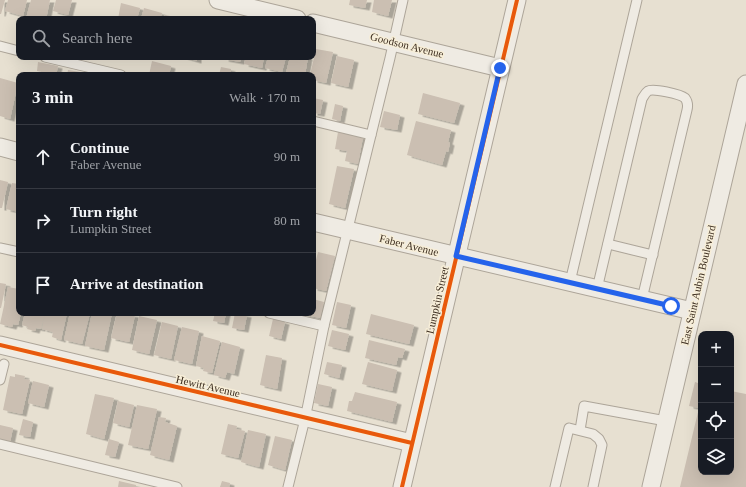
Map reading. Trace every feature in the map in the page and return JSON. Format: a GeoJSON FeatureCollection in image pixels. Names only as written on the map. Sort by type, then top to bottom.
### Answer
{"type":"FeatureCollection","features":[{"type":"Feature","properties":{"kind":"street"},"geometry":{"type":"LineString","coordinates":[[218,0],[285,16]]}},
{"type":"Feature","properties":{"kind":"street","name":"Lumpkin Street"},"geometry":{"type":"LineString","coordinates":[[402,487],[516,0]]}},
{"type":"Feature","properties":{"kind":"street","name":"Goodson Avenue"},"geometry":{"type":"LineString","coordinates":[[316,24],[500,68]]}},
{"type":"Feature","properties":{"kind":"street","name":"East Saint Aubin Boulevard"},"geometry":{"type":"LineString","coordinates":[[651,487],[746,84]]}},
{"type":"Feature","properties":{"kind":"street"},"geometry":{"type":"LineString","coordinates":[[0,147],[16,151]]}},
{"type":"Feature","properties":{"kind":"street","name":"Faber Avenue"},"geometry":{"type":"LineString","coordinates":[[316,223],[692,311]]}},
{"type":"Feature","properties":{"kind":"street","name":"Hewitt Avenue"},"geometry":{"type":"LineString","coordinates":[[0,346],[412,443]]}},
{"type":"Feature","properties":{"kind":"lane"},"geometry":{"type":"LineString","coordinates":[[288,487],[305,419],[324,326],[403,0]]}},
{"type":"Feature","properties":{"kind":"lane"},"geometry":{"type":"LineString","coordinates":[[570,282],[637,0]]}},
{"type":"Feature","properties":{"kind":"lane"},"geometry":{"type":"LineString","coordinates":[[0,46],[16,50]]}},
{"type":"Feature","properties":{"kind":"lane"},"geometry":{"type":"LineString","coordinates":[[58,60],[108,72]]}},
{"type":"Feature","properties":{"kind":"lane"},"geometry":{"type":"LineString","coordinates":[[597,289],[642,99],[649,90],[655,90],[685,98],[688,104],[686,118],[642,299]]}},
{"type":"Feature","properties":{"kind":"lane"},"geometry":{"type":"LineString","coordinates":[[316,122],[371,135]]}},
{"type":"Feature","properties":{"kind":"lane"},"geometry":{"type":"LineString","coordinates":[[608,244],[653,255]]}},
{"type":"Feature","properties":{"kind":"lane"},"geometry":{"type":"LineString","coordinates":[[0,248],[16,251]]}},
{"type":"Feature","properties":{"kind":"lane"},"geometry":{"type":"LineString","coordinates":[[282,316],[324,326]]}},
{"type":"Feature","properties":{"kind":"lane"},"geometry":{"type":"LineString","coordinates":[[0,380],[4,364]]}},
{"type":"Feature","properties":{"kind":"lane"},"geometry":{"type":"LineString","coordinates":[[580,430],[584,406],[666,421]]}},
{"type":"Feature","properties":{"kind":"lane"},"geometry":{"type":"LineString","coordinates":[[555,487],[569,428],[593,434],[599,438],[602,445],[593,487]]}},
{"type":"Feature","properties":{"kind":"lane"},"geometry":{"type":"LineString","coordinates":[[0,444],[177,487]]}},
{"type":"Feature","properties":{"kind":"building"},"geometry":{"type":"Polygon","coordinates":[[[0,0],[5,0],[1,14],[0,14],[0,0]]]}},
{"type":"Feature","properties":{"kind":"building"},"geometry":{"type":"Polygon","coordinates":[[[8,0],[27,0],[23,16],[5,11],[8,0]]]}},
{"type":"Feature","properties":{"kind":"building"},"geometry":{"type":"Polygon","coordinates":[[[31,0],[50,0],[47,16],[27,16],[31,0]]]}},
{"type":"Feature","properties":{"kind":"building"},"geometry":{"type":"Polygon","coordinates":[[[56,0],[72,0],[68,15],[53,11],[56,0]]]}},
{"type":"Feature","properties":{"kind":"building"},"geometry":{"type":"Polygon","coordinates":[[[350,0],[367,0],[365,8],[349,5],[350,0]]]}},
{"type":"Feature","properties":{"kind":"building"},"geometry":{"type":"Polygon","coordinates":[[[374,0],[392,0],[388,16],[372,12],[374,0]]]}},
{"type":"Feature","properties":{"kind":"building"},"geometry":{"type":"Polygon","coordinates":[[[121,3],[140,8],[138,16],[119,16],[121,3]]]}},
{"type":"Feature","properties":{"kind":"building"},"geometry":{"type":"Polygon","coordinates":[[[144,8],[162,13],[161,16],[142,16],[144,8]]]}},
{"type":"Feature","properties":{"kind":"building"},"geometry":{"type":"Polygon","coordinates":[[[316,49],[333,52],[326,83],[316,81],[316,72],[311,72],[313,60],[316,60],[316,49]]]}},
{"type":"Feature","properties":{"kind":"building"},"geometry":{"type":"Polygon","coordinates":[[[337,56],[354,60],[348,87],[331,83],[337,56]]]}},
{"type":"Feature","properties":{"kind":"building"},"geometry":{"type":"Polygon","coordinates":[[[229,60],[240,60],[240,62],[229,60]]]}},
{"type":"Feature","properties":{"kind":"building"},"geometry":{"type":"Polygon","coordinates":[[[245,60],[263,60],[262,68],[244,64],[245,60]]]}},
{"type":"Feature","properties":{"kind":"building"},"geometry":{"type":"Polygon","coordinates":[[[267,60],[285,60],[282,72],[265,68],[267,60]]]}},
{"type":"Feature","properties":{"kind":"building"},"geometry":{"type":"Polygon","coordinates":[[[289,60],[308,60],[306,72],[286,72],[289,60]]]}},
{"type":"Feature","properties":{"kind":"building"},"geometry":{"type":"Polygon","coordinates":[[[152,61],[171,66],[170,72],[150,72],[152,61]]]}},
{"type":"Feature","properties":{"kind":"building"},"geometry":{"type":"Polygon","coordinates":[[[38,62],[58,66],[57,72],[37,71],[38,62]]]}},
{"type":"Feature","properties":{"kind":"building"},"geometry":{"type":"Polygon","coordinates":[[[221,67],[231,69],[230,72],[220,72],[221,67]]]}},
{"type":"Feature","properties":{"kind":"building"},"geometry":{"type":"Polygon","coordinates":[[[68,70],[80,72],[68,72],[68,70]]]}},
{"type":"Feature","properties":{"kind":"building"},"geometry":{"type":"Polygon","coordinates":[[[0,78],[16,82],[16,92],[10,119],[0,116],[0,78]]]}},
{"type":"Feature","properties":{"kind":"building"},"geometry":{"type":"Polygon","coordinates":[[[423,93],[460,103],[454,123],[418,114],[423,93]]]}},
{"type":"Feature","properties":{"kind":"building"},"geometry":{"type":"Polygon","coordinates":[[[316,99],[323,100],[320,114],[316,113],[316,99]]]}},
{"type":"Feature","properties":{"kind":"building"},"geometry":{"type":"Polygon","coordinates":[[[335,104],[343,106],[340,121],[332,119],[335,104]]]}},
{"type":"Feature","properties":{"kind":"building"},"geometry":{"type":"Polygon","coordinates":[[[384,111],[400,115],[397,130],[380,127],[384,111]]]}},
{"type":"Feature","properties":{"kind":"building"},"geometry":{"type":"Polygon","coordinates":[[[416,121],[451,130],[448,142],[450,143],[448,152],[446,151],[442,165],[407,155],[416,121]]]}},
{"type":"Feature","properties":{"kind":"building"},"geometry":{"type":"Polygon","coordinates":[[[338,132],[363,137],[358,164],[345,161],[347,151],[335,149],[338,132]]]}},
{"type":"Feature","properties":{"kind":"building"},"geometry":{"type":"Polygon","coordinates":[[[337,166],[354,169],[345,208],[329,204],[337,166]]]}},
{"type":"Feature","properties":{"kind":"building"},"geometry":{"type":"Polygon","coordinates":[[[0,180],[8,182],[2,208],[0,208],[0,180]]]}},
{"type":"Feature","properties":{"kind":"building"},"geometry":{"type":"Polygon","coordinates":[[[12,183],[16,184],[16,211],[6,209],[12,183]]]}},
{"type":"Feature","properties":{"kind":"building"},"geometry":{"type":"Polygon","coordinates":[[[318,252],[335,256],[326,291],[316,289],[316,260],[318,252]]]}},
{"type":"Feature","properties":{"kind":"building"},"geometry":{"type":"Polygon","coordinates":[[[0,283],[6,284],[1,308],[0,308],[0,283]]]}},
{"type":"Feature","properties":{"kind":"building"},"geometry":{"type":"Polygon","coordinates":[[[8,287],[16,288],[16,316],[20,316],[18,325],[13,324],[12,327],[0,324],[8,287]]]}},
{"type":"Feature","properties":{"kind":"building"},"geometry":{"type":"Polygon","coordinates":[[[316,300],[324,302],[320,318],[311,316],[316,316],[316,300]]]}},
{"type":"Feature","properties":{"kind":"building"},"geometry":{"type":"Polygon","coordinates":[[[337,302],[351,305],[346,328],[332,325],[337,302]]]}},
{"type":"Feature","properties":{"kind":"building"},"geometry":{"type":"Polygon","coordinates":[[[371,314],[414,325],[409,344],[366,334],[371,314]]]}},
{"type":"Feature","properties":{"kind":"building"},"geometry":{"type":"Polygon","coordinates":[[[24,316],[44,316],[41,329],[36,328],[35,331],[27,329],[28,327],[22,325],[24,316]]]}},
{"type":"Feature","properties":{"kind":"building"},"geometry":{"type":"Polygon","coordinates":[[[44,316],[66,316],[61,340],[52,337],[53,332],[42,329],[44,316]]]}},
{"type":"Feature","properties":{"kind":"building"},"geometry":{"type":"Polygon","coordinates":[[[69,316],[89,316],[82,344],[64,340],[69,316]]]}},
{"type":"Feature","properties":{"kind":"building"},"geometry":{"type":"Polygon","coordinates":[[[91,316],[111,316],[104,350],[85,346],[91,316]]]}},
{"type":"Feature","properties":{"kind":"building"},"geometry":{"type":"Polygon","coordinates":[[[116,316],[135,316],[129,342],[111,338],[116,316]]]}},
{"type":"Feature","properties":{"kind":"building"},"geometry":{"type":"Polygon","coordinates":[[[139,316],[157,320],[149,354],[132,350],[139,316]]]}},
{"type":"Feature","properties":{"kind":"building"},"geometry":{"type":"Polygon","coordinates":[[[214,316],[225,316],[224,323],[213,321],[214,316]]]}},
{"type":"Feature","properties":{"kind":"building"},"geometry":{"type":"Polygon","coordinates":[[[234,316],[247,316],[244,330],[232,328],[234,316]]]}},
{"type":"Feature","properties":{"kind":"building"},"geometry":{"type":"Polygon","coordinates":[[[273,319],[285,322],[281,339],[269,336],[273,319]]]}},
{"type":"Feature","properties":{"kind":"building"},"geometry":{"type":"Polygon","coordinates":[[[162,322],[178,326],[171,359],[154,355],[162,322]]]}},
{"type":"Feature","properties":{"kind":"building"},"geometry":{"type":"Polygon","coordinates":[[[182,327],[199,331],[192,364],[174,360],[182,327]]]}},
{"type":"Feature","properties":{"kind":"building"},"geometry":{"type":"Polygon","coordinates":[[[332,330],[349,334],[345,350],[328,346],[332,330]]]}},
{"type":"Feature","properties":{"kind":"building"},"geometry":{"type":"Polygon","coordinates":[[[202,336],[220,341],[212,373],[203,371],[204,368],[196,366],[202,336]]]}},
{"type":"Feature","properties":{"kind":"building"},"geometry":{"type":"Polygon","coordinates":[[[369,340],[405,349],[402,358],[398,357],[396,365],[365,358],[369,340]]]}},
{"type":"Feature","properties":{"kind":"building"},"geometry":{"type":"Polygon","coordinates":[[[222,342],[240,347],[234,374],[227,372],[225,378],[214,375],[222,342]]]}},
{"type":"Feature","properties":{"kind":"building"},"geometry":{"type":"Polygon","coordinates":[[[266,355],[282,358],[277,389],[260,385],[266,355]]]}},
{"type":"Feature","properties":{"kind":"building"},"geometry":{"type":"Polygon","coordinates":[[[327,362],[342,365],[339,378],[324,374],[327,362]]]}},
{"type":"Feature","properties":{"kind":"building"},"geometry":{"type":"Polygon","coordinates":[[[368,362],[397,370],[392,391],[362,384],[368,362]]]}},
{"type":"Feature","properties":{"kind":"building"},"geometry":{"type":"Polygon","coordinates":[[[15,374],[25,376],[24,379],[30,380],[22,414],[3,410],[10,376],[15,377],[15,374]]]}},
{"type":"Feature","properties":{"kind":"building"},"geometry":{"type":"Polygon","coordinates":[[[33,381],[49,385],[44,407],[28,403],[33,381]]]}},
{"type":"Feature","properties":{"kind":"building"},"geometry":{"type":"Polygon","coordinates":[[[695,382],[698,383],[698,408],[689,406],[695,382]]]}},
{"type":"Feature","properties":{"kind":"building"},"geometry":{"type":"Polygon","coordinates":[[[318,384],[332,387],[328,406],[314,403],[318,384]]]}},
{"type":"Feature","properties":{"kind":"building"},"geometry":{"type":"Polygon","coordinates":[[[355,392],[397,402],[392,422],[347,411],[349,401],[352,401],[355,392]]]}},
{"type":"Feature","properties":{"kind":"building"},"geometry":{"type":"Polygon","coordinates":[[[734,392],[746,394],[746,487],[680,487],[698,412],[698,475],[734,475],[734,392]]]}},
{"type":"Feature","properties":{"kind":"building"},"geometry":{"type":"Polygon","coordinates":[[[95,394],[114,398],[104,439],[86,434],[95,394]]]}},
{"type":"Feature","properties":{"kind":"building"},"geometry":{"type":"Polygon","coordinates":[[[118,401],[134,405],[129,427],[113,423],[118,401]]]}},
{"type":"Feature","properties":{"kind":"building"},"geometry":{"type":"Polygon","coordinates":[[[137,405],[157,409],[148,449],[128,445],[137,405]]]}},
{"type":"Feature","properties":{"kind":"building"},"geometry":{"type":"Polygon","coordinates":[[[159,417],[166,418],[165,422],[177,426],[169,460],[150,455],[159,417]]]}},
{"type":"Feature","properties":{"kind":"building"},"geometry":{"type":"Polygon","coordinates":[[[23,419],[33,422],[30,437],[19,435],[23,419]]]}},
{"type":"Feature","properties":{"kind":"building"},"geometry":{"type":"Polygon","coordinates":[[[228,424],[237,426],[236,429],[245,431],[238,458],[221,454],[228,424]]]}},
{"type":"Feature","properties":{"kind":"building"},"geometry":{"type":"Polygon","coordinates":[[[0,425],[13,428],[10,442],[0,440],[0,425]]]}},
{"type":"Feature","properties":{"kind":"building"},"geometry":{"type":"Polygon","coordinates":[[[248,430],[266,434],[259,467],[241,462],[248,430]]]}},
{"type":"Feature","properties":{"kind":"building"},"geometry":{"type":"Polygon","coordinates":[[[275,436],[292,440],[285,470],[268,465],[275,436]]]}},
{"type":"Feature","properties":{"kind":"building"},"geometry":{"type":"Polygon","coordinates":[[[109,439],[119,442],[115,457],[105,455],[109,439]]]}},
{"type":"Feature","properties":{"kind":"building"},"geometry":{"type":"Polygon","coordinates":[[[119,481],[136,485],[136,487],[118,487],[119,481]]]}},
{"type":"Feature","properties":{"kind":"building"},"geometry":{"type":"Polygon","coordinates":[[[222,481],[230,483],[229,487],[220,487],[222,481]]]}},
{"type":"Feature","properties":{"kind":"cycle path"},"geometry":{"type":"LineString","coordinates":[[402,487],[517,0]]}},
{"type":"Feature","properties":{"kind":"cycle path"},"geometry":{"type":"LineString","coordinates":[[0,345],[412,443]]}},
{"type":"Feature","properties":{"kind":"route"},"geometry":{"type":"LineString","coordinates":[[500,68],[456,256],[671,306]]}}]}
